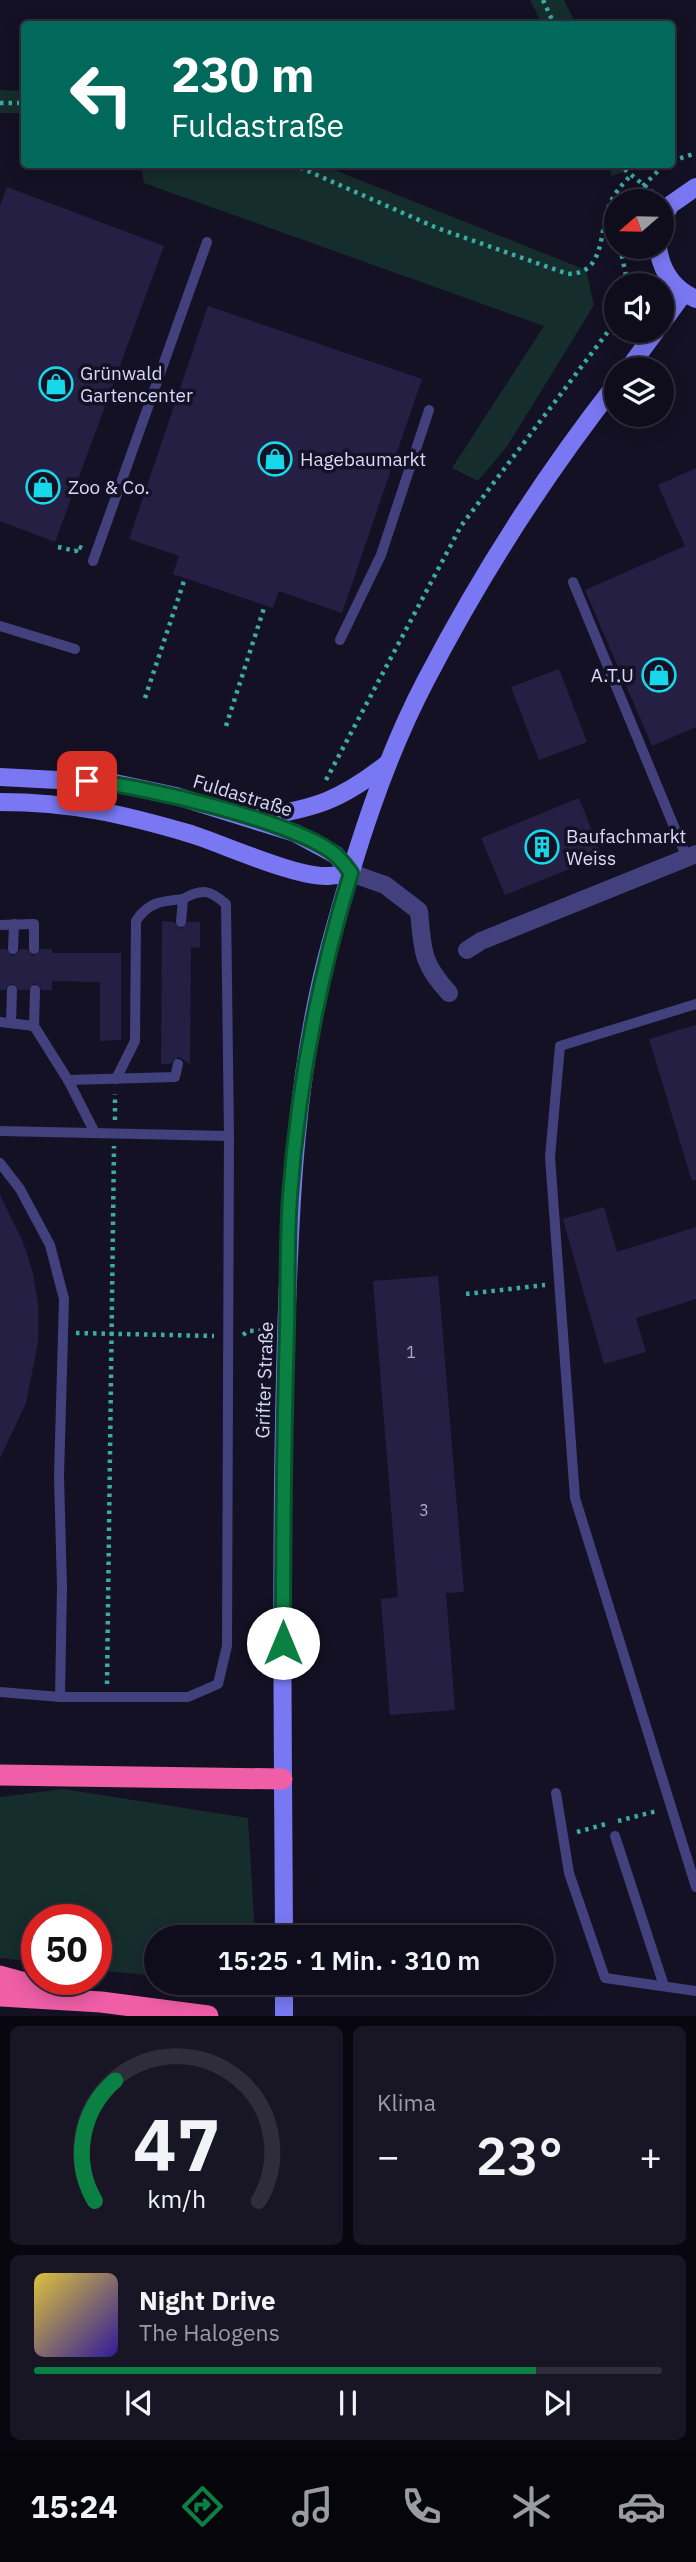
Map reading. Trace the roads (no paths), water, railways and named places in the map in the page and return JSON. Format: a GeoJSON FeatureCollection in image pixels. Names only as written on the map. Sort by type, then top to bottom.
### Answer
{"type":"FeatureCollection","features":[{"type":"Feature","properties":{"kind":"highway"},"geometry":{"type":"LineString","coordinates":[[0,1775],[282,1779]]}},
{"type":"Feature","properties":{"kind":"highway"},"geometry":{"type":"LineString","coordinates":[[0,1976],[101,2001]]}},
{"type":"Feature","properties":{"kind":"highway"},"geometry":{"type":"LineString","coordinates":[[0,1996],[101,2001],[208,2016]]}},
{"type":"Feature","properties":{"kind":"main road"},"geometry":{"type":"LineString","coordinates":[[674,202],[696,187]]}},
{"type":"Feature","properties":{"kind":"main road"},"geometry":{"type":"LineString","coordinates":[[661,259],[665,272],[690,296],[674,311]]}},
{"type":"Feature","properties":{"kind":"main road","name":"Grifter Straße"},"geometry":{"type":"LineString","coordinates":[[284,1925],[283,1443],[290,1197],[302,1094],[320,989],[351,873],[389,762],[425,681],[511,532],[560,455],[604,399]]}},
{"type":"Feature","properties":{"kind":"main road"},"geometry":{"type":"LineString","coordinates":[[249,819],[304,810],[338,798],[389,762]]}},
{"type":"Feature","properties":{"kind":"main road","name":"Fuldastraße"},"geometry":{"type":"LineString","coordinates":[[0,777],[115,783],[176,796],[295,833],[336,855],[351,873]]}},
{"type":"Feature","properties":{"kind":"main road"},"geometry":{"type":"LineString","coordinates":[[0,802],[64,803],[98,808],[191,835],[304,873],[324,876],[351,873]]}},
{"type":"Feature","properties":{"kind":"main road"},"geometry":{"type":"LineString","coordinates":[[284,1995],[284,2016]]}},
{"type":"Feature","properties":{"kind":"street"},"geometry":{"type":"LineString","coordinates":[[467,950],[481,941],[691,856]]}},
{"type":"Feature","properties":{"kind":"street"},"geometry":{"type":"LineString","coordinates":[[351,873],[385,885],[419,911],[423,953],[430,972],[449,993]]}},
{"type":"Feature","properties":{"kind":"lane"},"geometry":{"type":"LineString","coordinates":[[93,561],[206,242]]}},
{"type":"Feature","properties":{"kind":"lane"},"geometry":{"type":"LineString","coordinates":[[340,639],[381,555],[429,410]]}},
{"type":"Feature","properties":{"kind":"lane"},"geometry":{"type":"LineString","coordinates":[[573,582],[691,856]]}},
{"type":"Feature","properties":{"kind":"lane"},"geometry":{"type":"LineString","coordinates":[[0,626],[75,649]]}},
{"type":"Feature","properties":{"kind":"lane"},"geometry":{"type":"LineString","coordinates":[[0,1692],[60,1697],[188,1697],[218,1684],[227,1646],[229,1136],[226,904],[212,892],[198,891],[183,899],[156,902],[143,910],[136,922],[135,1041],[116,1079]]}},
{"type":"Feature","properties":{"kind":"lane"},"geometry":{"type":"LineString","coordinates":[[181,922],[183,899]]}},
{"type":"Feature","properties":{"kind":"lane"},"geometry":{"type":"LineString","coordinates":[[13,949],[14,924]]}},
{"type":"Feature","properties":{"kind":"lane"},"geometry":{"type":"LineString","coordinates":[[0,925],[34,924],[34,949]]}},
{"type":"Feature","properties":{"kind":"lane"},"geometry":{"type":"LineString","coordinates":[[12,990],[6,1022],[34,1026]]}},
{"type":"Feature","properties":{"kind":"lane"},"geometry":{"type":"LineString","coordinates":[[35,990],[34,1026],[68,1080],[95,1133]]}},
{"type":"Feature","properties":{"kind":"lane"},"geometry":{"type":"LineString","coordinates":[[696,1004],[560,1046],[550,1157],[575,1498],[696,1887]]}},
{"type":"Feature","properties":{"kind":"lane"},"geometry":{"type":"LineString","coordinates":[[68,1080],[175,1077],[178,1064]]}},
{"type":"Feature","properties":{"kind":"lane"},"geometry":{"type":"LineString","coordinates":[[0,1130],[229,1136]]}},
{"type":"Feature","properties":{"kind":"lane"},"geometry":{"type":"LineString","coordinates":[[0,1163],[20,1189],[50,1245],[64,1299],[59,1490],[62,1587],[60,1697]]}},
{"type":"Feature","properties":{"kind":"lane"},"geometry":{"type":"LineString","coordinates":[[556,1793],[569,1873],[605,1978],[696,1991]]}},
{"type":"Feature","properties":{"kind":"lane"},"geometry":{"type":"LineString","coordinates":[[615,1836],[664,1986]]}},
{"type":"Feature","properties":{"kind":"place","name":"Grünwald Gartencenter"},"geometry":{"type":"Point","coordinates":[56,384]}},
{"type":"Feature","properties":{"kind":"place","name":"Hagebaumarkt"},"geometry":{"type":"Point","coordinates":[275,459]}},
{"type":"Feature","properties":{"kind":"place","name":"Zoo & Co."},"geometry":{"type":"Point","coordinates":[43,487]}},
{"type":"Feature","properties":{"kind":"place","name":"A.T.U"},"geometry":{"type":"Point","coordinates":[659,675]}},
{"type":"Feature","properties":{"kind":"place","name":"Baufachmarkt Weiss"},"geometry":{"type":"Point","coordinates":[542,847]}}]}
